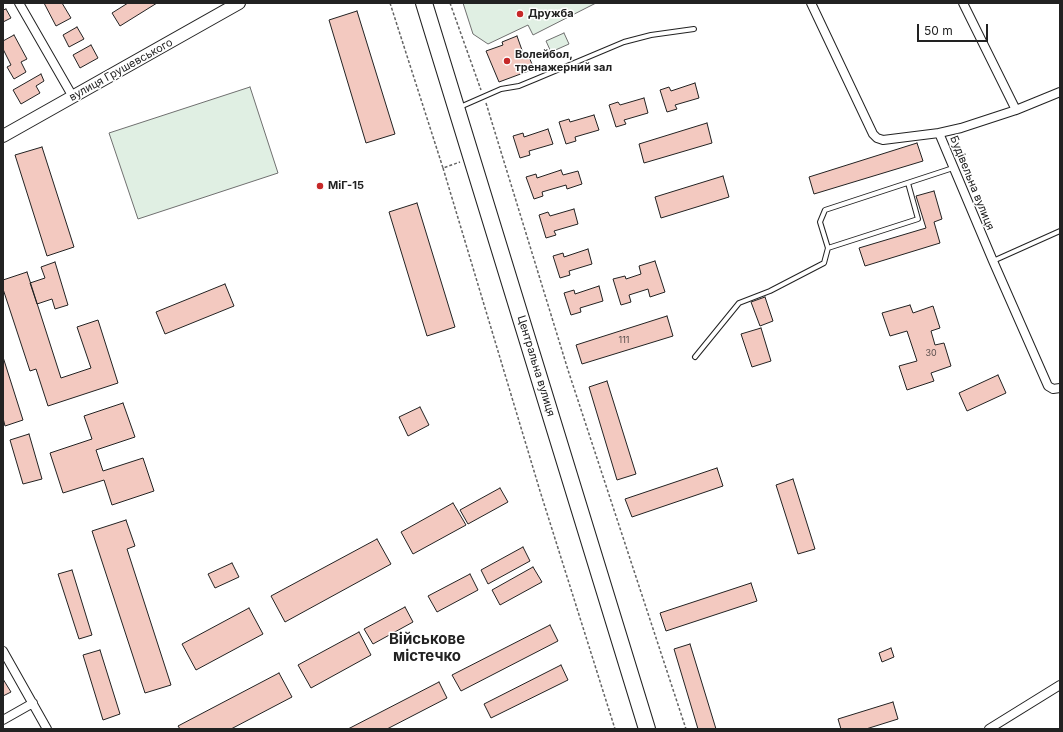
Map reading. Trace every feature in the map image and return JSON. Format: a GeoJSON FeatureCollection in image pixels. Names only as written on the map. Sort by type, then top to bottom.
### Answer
{"type":"FeatureCollection","features":[{"type":"Feature","properties":{"kind":"highway","name":"Центральна вулиця"},"geometry":{"type":"LineString","coordinates":[[424,3],[647,729]]}},
{"type":"Feature","properties":{"kind":"street"},"geometry":{"type":"LineString","coordinates":[[19,3],[73,97]]}},
{"type":"Feature","properties":{"kind":"street","name":"вулиця Грушевського"},"geometry":{"type":"LineString","coordinates":[[3,136],[224,9],[239,3]]}},
{"type":"Feature","properties":{"kind":"street","name":"Будівельна вулиця"},"geometry":{"type":"LineString","coordinates":[[811,3],[873,134],[877,138],[883,140],[939,133],[1048,386],[1052,389],[1060,388]]}},
{"type":"Feature","properties":{"kind":"street"},"geometry":{"type":"LineString","coordinates":[[963,3],[1016,110]]}},
{"type":"Feature","properties":{"kind":"street"},"geometry":{"type":"LineString","coordinates":[[939,133],[961,128],[1016,110],[1060,92]]}},
{"type":"Feature","properties":{"kind":"street"},"geometry":{"type":"LineString","coordinates":[[3,650],[47,729]]}},
{"type":"Feature","properties":{"kind":"street"},"geometry":{"type":"LineString","coordinates":[[988,729],[1060,686]]}},
{"type":"Feature","properties":{"kind":"street"},"geometry":{"type":"LineString","coordinates":[[3,720],[33,703]]}},
{"type":"Feature","properties":{"kind":"lane"},"geometry":{"type":"LineString","coordinates":[[457,108],[501,89],[519,86],[624,42],[651,35],[694,29]]}},
{"type":"Feature","properties":{"kind":"lane"},"geometry":{"type":"LineString","coordinates":[[695,357],[739,303],[770,291],[824,263],[828,248],[820,222],[825,210],[954,168]]}},
{"type":"Feature","properties":{"kind":"lane"},"geometry":{"type":"LineString","coordinates":[[828,248],[918,219],[908,183]]}},
{"type":"Feature","properties":{"kind":"lane"},"geometry":{"type":"LineString","coordinates":[[993,261],[1060,231]]}},
{"type":"Feature","properties":{"kind":"path"},"geometry":{"type":"LineString","coordinates":[[390,3],[443,168],[540,492],[615,729]]}},
{"type":"Feature","properties":{"kind":"path"},"geometry":{"type":"LineString","coordinates":[[450,3],[484,96],[561,348],[686,729]]}},
{"type":"Feature","properties":{"kind":"path"},"geometry":{"type":"LineString","coordinates":[[443,168],[462,162]]}},
{"type":"Feature","properties":{"kind":"green space","name":"Дружба"},"geometry":{"type":"Polygon","coordinates":[[[463,3],[596,3],[533,35],[528,25],[488,44],[473,34],[463,3]]]}},
{"type":"Feature","properties":{"kind":"green space"},"geometry":{"type":"Polygon","coordinates":[[[564,33],[569,44],[551,52],[546,41],[564,33]]]}},
{"type":"Feature","properties":{"kind":"green space"},"geometry":{"type":"Polygon","coordinates":[[[250,87],[278,173],[138,219],[109,133],[250,87]]]}},
{"type":"Feature","properties":{"kind":"building"},"geometry":{"type":"Polygon","coordinates":[[[44,3],[62,3],[71,18],[56,26],[44,3]]]}},
{"type":"Feature","properties":{"kind":"building"},"geometry":{"type":"Polygon","coordinates":[[[128,3],[157,3],[120,26],[112,13],[128,3]]]}},
{"type":"Feature","properties":{"kind":"building"},"geometry":{"type":"Polygon","coordinates":[[[6,9],[11,18],[3,22],[3,10],[6,9]]]}},
{"type":"Feature","properties":{"kind":"building"},"geometry":{"type":"Polygon","coordinates":[[[357,11],[395,134],[366,143],[329,20],[357,11]]]}},
{"type":"Feature","properties":{"kind":"building"},"geometry":{"type":"Polygon","coordinates":[[[77,27],[84,39],[69,47],[63,35],[77,27]]]}},
{"type":"Feature","properties":{"kind":"building"},"geometry":{"type":"Polygon","coordinates":[[[14,35],[27,59],[21,62],[26,72],[14,79],[7,67],[11,65],[3,49],[3,41],[14,35]]]}},
{"type":"Feature","properties":{"kind":"building"},"geometry":{"type":"Polygon","coordinates":[[[517,36],[523,53],[527,52],[534,69],[499,82],[486,51],[503,45],[502,42],[517,36]]]}},
{"type":"Feature","properties":{"kind":"building"},"geometry":{"type":"Polygon","coordinates":[[[91,45],[98,58],[80,68],[73,55],[91,45]]]}},
{"type":"Feature","properties":{"kind":"building"},"geometry":{"type":"Polygon","coordinates":[[[41,74],[44,81],[36,86],[40,93],[21,104],[13,90],[41,74]]]}},
{"type":"Feature","properties":{"kind":"building"},"geometry":{"type":"Polygon","coordinates":[[[695,83],[699,98],[675,105],[677,109],[667,112],[660,90],[669,87],[671,91],[695,83]]]}},
{"type":"Feature","properties":{"kind":"building"},"geometry":{"type":"Polygon","coordinates":[[[644,98],[648,113],[624,120],[626,124],[616,127],[609,105],[618,102],[620,105],[644,98]]]}},
{"type":"Feature","properties":{"kind":"building"},"geometry":{"type":"Polygon","coordinates":[[[594,115],[599,130],[575,137],[576,141],[566,144],[559,122],[569,119],[570,122],[594,115]]]}},
{"type":"Feature","properties":{"kind":"building"},"geometry":{"type":"Polygon","coordinates":[[[707,123],[712,143],[644,163],[639,144],[707,123]]]}},
{"type":"Feature","properties":{"kind":"building"},"geometry":{"type":"Polygon","coordinates":[[[548,129],[553,144],[529,151],[530,155],[520,158],[513,136],[523,133],[524,137],[548,129]]]}},
{"type":"Feature","properties":{"kind":"building"},"geometry":{"type":"Polygon","coordinates":[[[917,143],[923,161],[814,194],[809,177],[917,143]]]}},
{"type":"Feature","properties":{"kind":"building"},"geometry":{"type":"Polygon","coordinates":[[[42,147],[74,247],[47,256],[15,155],[42,147]]]}},
{"type":"Feature","properties":{"kind":"building"},"geometry":{"type":"Polygon","coordinates":[[[561,170],[563,175],[578,171],[582,184],[567,189],[566,185],[542,192],[543,196],[534,199],[526,177],[536,174],[537,178],[561,170]]]}},
{"type":"Feature","properties":{"kind":"building"},"geometry":{"type":"Polygon","coordinates":[[[723,176],[729,197],[661,218],[655,197],[723,176]]]}},
{"type":"Feature","properties":{"kind":"building"},"geometry":{"type":"Polygon","coordinates":[[[934,191],[942,219],[934,222],[940,243],[865,266],[859,248],[926,228],[916,196],[934,191]]]}},
{"type":"Feature","properties":{"kind":"building"},"geometry":{"type":"Polygon","coordinates":[[[417,203],[455,327],[427,336],[389,212],[417,203]]]}},
{"type":"Feature","properties":{"kind":"building"},"geometry":{"type":"Polygon","coordinates":[[[574,209],[578,224],[554,231],[556,235],[546,238],[539,215],[548,212],[550,216],[574,209]]]}},
{"type":"Feature","properties":{"kind":"building"},"geometry":{"type":"Polygon","coordinates":[[[588,249],[592,264],[569,271],[570,275],[560,278],[553,256],[563,253],[564,257],[588,249]]]}},
{"type":"Feature","properties":{"kind":"building"},"geometry":{"type":"Polygon","coordinates":[[[655,261],[665,292],[650,297],[648,289],[629,295],[631,302],[621,305],[613,279],[625,276],[626,279],[641,274],[639,266],[655,261]]]}},
{"type":"Feature","properties":{"kind":"building"},"geometry":{"type":"Polygon","coordinates":[[[55,262],[68,305],[55,309],[52,299],[37,304],[30,283],[45,278],[41,267],[55,262]]]}},
{"type":"Feature","properties":{"kind":"building"},"geometry":{"type":"Polygon","coordinates":[[[27,272],[61,378],[91,368],[77,327],[98,320],[118,383],[48,406],[36,369],[30,371],[3,289],[3,280],[27,272]]]}},
{"type":"Feature","properties":{"kind":"building"},"geometry":{"type":"Polygon","coordinates":[[[225,284],[234,306],[165,334],[156,312],[225,284]]]}},
{"type":"Feature","properties":{"kind":"building"},"geometry":{"type":"Polygon","coordinates":[[[599,286],[603,301],[580,308],[581,312],[571,315],[564,293],[574,290],[575,294],[599,286]]]}},
{"type":"Feature","properties":{"kind":"building"},"geometry":{"type":"Polygon","coordinates":[[[765,297],[773,321],[760,326],[751,302],[765,297]]]}},
{"type":"Feature","properties":{"kind":"building"},"geometry":{"type":"Polygon","coordinates":[[[910,305],[913,313],[933,306],[940,328],[931,331],[935,345],[944,343],[951,366],[931,373],[934,381],[907,390],[899,366],[917,361],[907,331],[890,336],[882,313],[910,305]]]}},
{"type":"Feature","properties":{"kind":"building"},"geometry":{"type":"Polygon","coordinates":[[[667,316],[673,336],[582,364],[576,345],[667,316]]]}},
{"type":"Feature","properties":{"kind":"building"},"geometry":{"type":"Polygon","coordinates":[[[761,328],[771,361],[752,367],[741,334],[761,328]]]}},
{"type":"Feature","properties":{"kind":"building"},"geometry":{"type":"Polygon","coordinates":[[[3,357],[23,420],[5,426],[3,418],[3,357]]]}},
{"type":"Feature","properties":{"kind":"building"},"geometry":{"type":"Polygon","coordinates":[[[998,375],[1006,393],[967,411],[959,393],[998,375]]]}},
{"type":"Feature","properties":{"kind":"building"},"geometry":{"type":"Polygon","coordinates":[[[607,381],[636,474],[617,480],[589,387],[607,381]]]}},
{"type":"Feature","properties":{"kind":"building"},"geometry":{"type":"Polygon","coordinates":[[[123,403],[135,437],[96,450],[103,471],[143,458],[154,491],[112,505],[104,480],[63,493],[50,453],[92,439],[84,416],[123,403]]]}},
{"type":"Feature","properties":{"kind":"building"},"geometry":{"type":"Polygon","coordinates":[[[420,407],[429,425],[408,436],[399,417],[420,407]]]}},
{"type":"Feature","properties":{"kind":"building"},"geometry":{"type":"Polygon","coordinates":[[[29,434],[42,479],[23,484],[10,440],[29,434]]]}},
{"type":"Feature","properties":{"kind":"building"},"geometry":{"type":"Polygon","coordinates":[[[717,468],[723,486],[632,517],[625,499],[717,468]]]}},
{"type":"Feature","properties":{"kind":"building"},"geometry":{"type":"Polygon","coordinates":[[[793,479],[815,549],[798,554],[776,485],[793,479]]]}},
{"type":"Feature","properties":{"kind":"building"},"geometry":{"type":"Polygon","coordinates":[[[500,488],[508,502],[468,524],[460,510],[500,488]]]}},
{"type":"Feature","properties":{"kind":"building"},"geometry":{"type":"Polygon","coordinates":[[[453,503],[466,525],[413,554],[401,532],[453,503]]]}},
{"type":"Feature","properties":{"kind":"building"},"geometry":{"type":"Polygon","coordinates":[[[126,520],[135,546],[127,549],[171,685],[145,693],[92,531],[126,520]]]}},
{"type":"Feature","properties":{"kind":"building"},"geometry":{"type":"Polygon","coordinates":[[[377,539],[391,564],[285,622],[271,596],[377,539]]]}},
{"type":"Feature","properties":{"kind":"building"},"geometry":{"type":"Polygon","coordinates":[[[523,547],[530,561],[488,584],[481,570],[523,547]]]}},
{"type":"Feature","properties":{"kind":"building"},"geometry":{"type":"Polygon","coordinates":[[[232,563],[239,577],[215,588],[208,574],[232,563]]]}},
{"type":"Feature","properties":{"kind":"building"},"geometry":{"type":"Polygon","coordinates":[[[533,567],[542,582],[500,605],[492,590],[533,567]]]}},
{"type":"Feature","properties":{"kind":"building"},"geometry":{"type":"Polygon","coordinates":[[[72,570],[92,635],[79,639],[58,574],[72,570]]]}},
{"type":"Feature","properties":{"kind":"building"},"geometry":{"type":"Polygon","coordinates":[[[470,574],[478,590],[437,612],[428,596],[470,574]]]}},
{"type":"Feature","properties":{"kind":"building"},"geometry":{"type":"Polygon","coordinates":[[[751,583],[757,601],[666,631],[660,613],[751,583]]]}},
{"type":"Feature","properties":{"kind":"building"},"geometry":{"type":"Polygon","coordinates":[[[405,607],[413,622],[373,644],[364,629],[405,607]]]}},
{"type":"Feature","properties":{"kind":"building"},"geometry":{"type":"Polygon","coordinates":[[[249,608],[263,634],[196,670],[182,644],[249,608]]]}},
{"type":"Feature","properties":{"kind":"building"},"geometry":{"type":"Polygon","coordinates":[[[550,625],[558,641],[461,691],[452,675],[550,625]]]}},
{"type":"Feature","properties":{"kind":"building"},"geometry":{"type":"Polygon","coordinates":[[[359,632],[371,655],[311,688],[298,665],[359,632]]]}},
{"type":"Feature","properties":{"kind":"building"},"geometry":{"type":"Polygon","coordinates":[[[690,644],[716,729],[698,729],[674,649],[690,644]]]}},
{"type":"Feature","properties":{"kind":"building"},"geometry":{"type":"Polygon","coordinates":[[[891,648],[894,657],[882,662],[879,653],[891,648]]]}},
{"type":"Feature","properties":{"kind":"building"},"geometry":{"type":"Polygon","coordinates":[[[100,650],[120,714],[103,720],[83,655],[100,650]]]}},
{"type":"Feature","properties":{"kind":"building"},"geometry":{"type":"Polygon","coordinates":[[[561,665],[568,680],[491,718],[484,704],[561,665]]]}},
{"type":"Feature","properties":{"kind":"building"},"geometry":{"type":"Polygon","coordinates":[[[279,673],[292,697],[231,729],[180,729],[178,726],[279,673]]]}},
{"type":"Feature","properties":{"kind":"building"},"geometry":{"type":"Polygon","coordinates":[[[3,679],[11,692],[3,696],[3,679]]]}},
{"type":"Feature","properties":{"kind":"building"},"geometry":{"type":"Polygon","coordinates":[[[439,682],[447,698],[387,729],[348,729],[439,682]]]}},
{"type":"Feature","properties":{"kind":"building"},"geometry":{"type":"Polygon","coordinates":[[[893,702],[898,719],[866,729],[841,729],[838,719],[893,702]]]}},
{"type":"Feature","properties":{"kind":"place","name":"Дружба"},"geometry":{"type":"Point","coordinates":[520,14]}},
{"type":"Feature","properties":{"kind":"place","name":"Волейбол, тренажерний зал"},"geometry":{"type":"Point","coordinates":[507,61]}},
{"type":"Feature","properties":{"kind":"place","name":"МіГ-15"},"geometry":{"type":"Point","coordinates":[320,186]}},
{"type":"Feature","properties":{"kind":"district","name":"Військове містечко"},"geometry":{"type":"Point","coordinates":[427,648]}}]}
